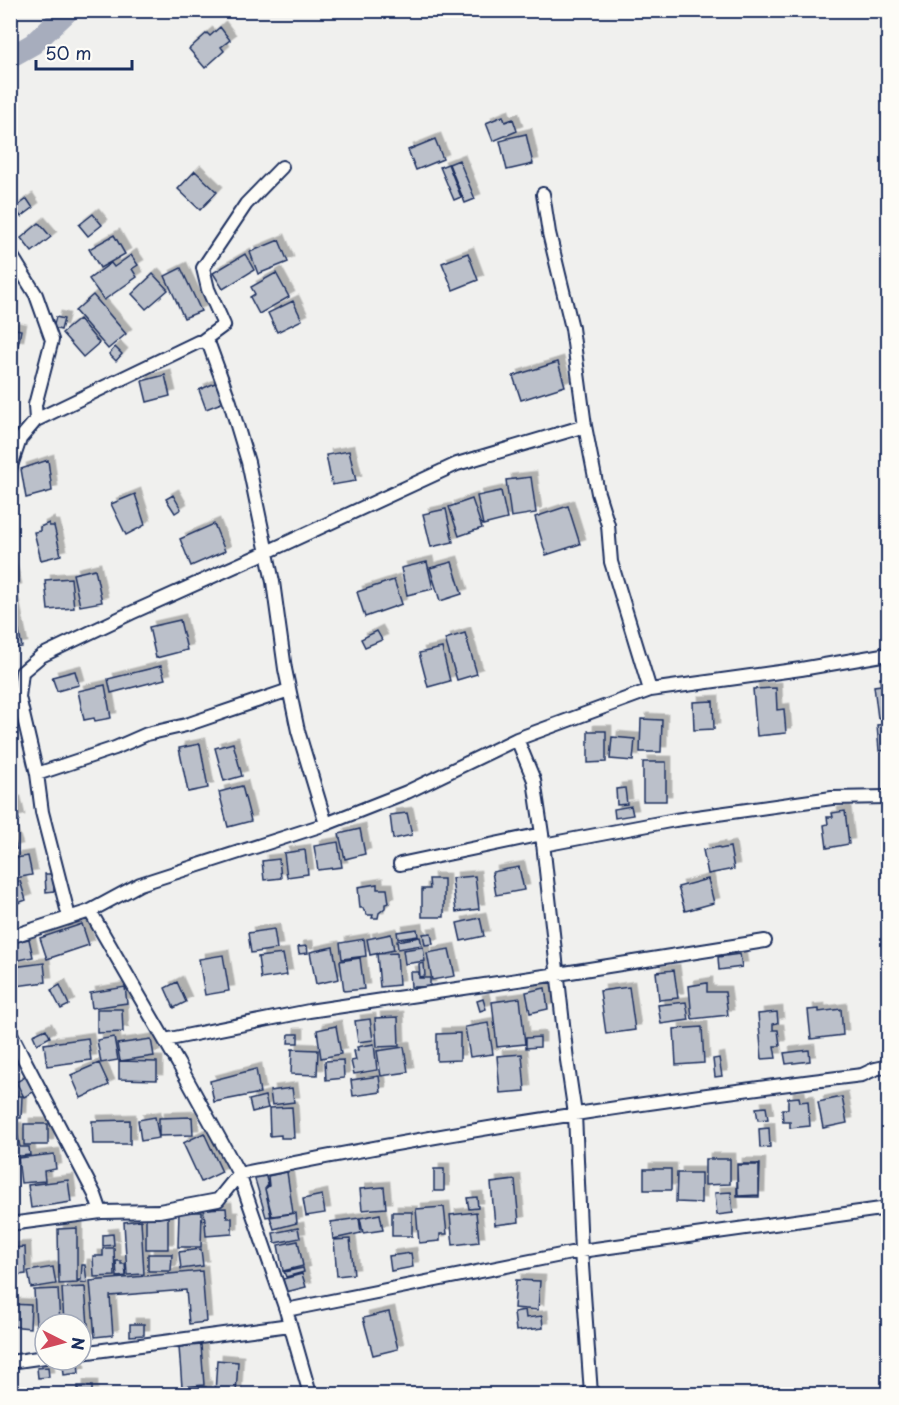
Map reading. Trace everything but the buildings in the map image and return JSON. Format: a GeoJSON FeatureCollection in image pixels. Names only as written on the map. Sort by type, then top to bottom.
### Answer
{"type":"FeatureCollection","features":[{"type":"Feature","properties":{"kind":"street"},"geometry":{"type":"LineString","coordinates":[[10,469],[20,439],[36,420],[201,342],[224,325],[208,289],[203,268],[246,204],[282,167]]}},
{"type":"Feature","properties":{"kind":"street"},"geometry":{"type":"LineString","coordinates":[[543,195],[549,233],[572,328],[585,426],[598,493],[608,525],[611,562],[650,690]]}},
{"type":"Feature","properties":{"kind":"street"},"geometry":{"type":"LineString","coordinates":[[10,253],[36,295],[52,340],[35,405],[36,420]]}},
{"type":"Feature","properties":{"kind":"street"},"geometry":{"type":"LineString","coordinates":[[201,342],[207,343],[210,347],[248,462],[273,582],[289,690],[298,731],[326,824]]}},
{"type":"Feature","properties":{"kind":"street"},"geometry":{"type":"LineString","coordinates":[[69,917],[42,812],[37,774],[19,697],[22,672],[41,656],[457,464],[585,426]]}},
{"type":"Feature","properties":{"kind":"street"},"geometry":{"type":"LineString","coordinates":[[10,937],[90,911],[140,884],[326,824],[407,792],[517,739],[650,690],[801,669],[888,654]]}},
{"type":"Feature","properties":{"kind":"street"},"geometry":{"type":"LineString","coordinates":[[37,774],[115,748],[147,734],[186,724],[289,690]]}},
{"type":"Feature","properties":{"kind":"street"},"geometry":{"type":"LineString","coordinates":[[517,739],[534,780],[575,1114],[591,1395]]}},
{"type":"Feature","properties":{"kind":"street"},"geometry":{"type":"LineString","coordinates":[[400,864],[543,839],[686,818],[832,798],[888,797]]}},
{"type":"Feature","properties":{"kind":"street"},"geometry":{"type":"LineString","coordinates":[[90,911],[239,1174],[286,1310],[310,1395]]}},
{"type":"Feature","properties":{"kind":"street"},"geometry":{"type":"LineString","coordinates":[[165,1040],[309,1011],[765,941]]}},
{"type":"Feature","properties":{"kind":"street"},"geometry":{"type":"LineString","coordinates":[[10,1032],[95,1195],[101,1212]]}},
{"type":"Feature","properties":{"kind":"street"},"geometry":{"type":"LineString","coordinates":[[10,1224],[101,1212],[159,1211],[218,1200],[239,1174],[354,1151],[575,1114],[862,1075],[888,1066]]}},
{"type":"Feature","properties":{"kind":"street"},"geometry":{"type":"LineString","coordinates":[[286,1310],[581,1251],[888,1208]]}},
{"type":"Feature","properties":{"kind":"street"},"geometry":{"type":"LineString","coordinates":[[93,1351],[290,1325]]}},
{"type":"Feature","properties":{"kind":"street"},"geometry":{"type":"LineString","coordinates":[[10,1362],[33,1359]]}},
{"type":"Feature","properties":{"kind":"waterway"},"geometry":{"type":"LineString","coordinates":[[10,57],[33,44],[69,10]]}}]}
